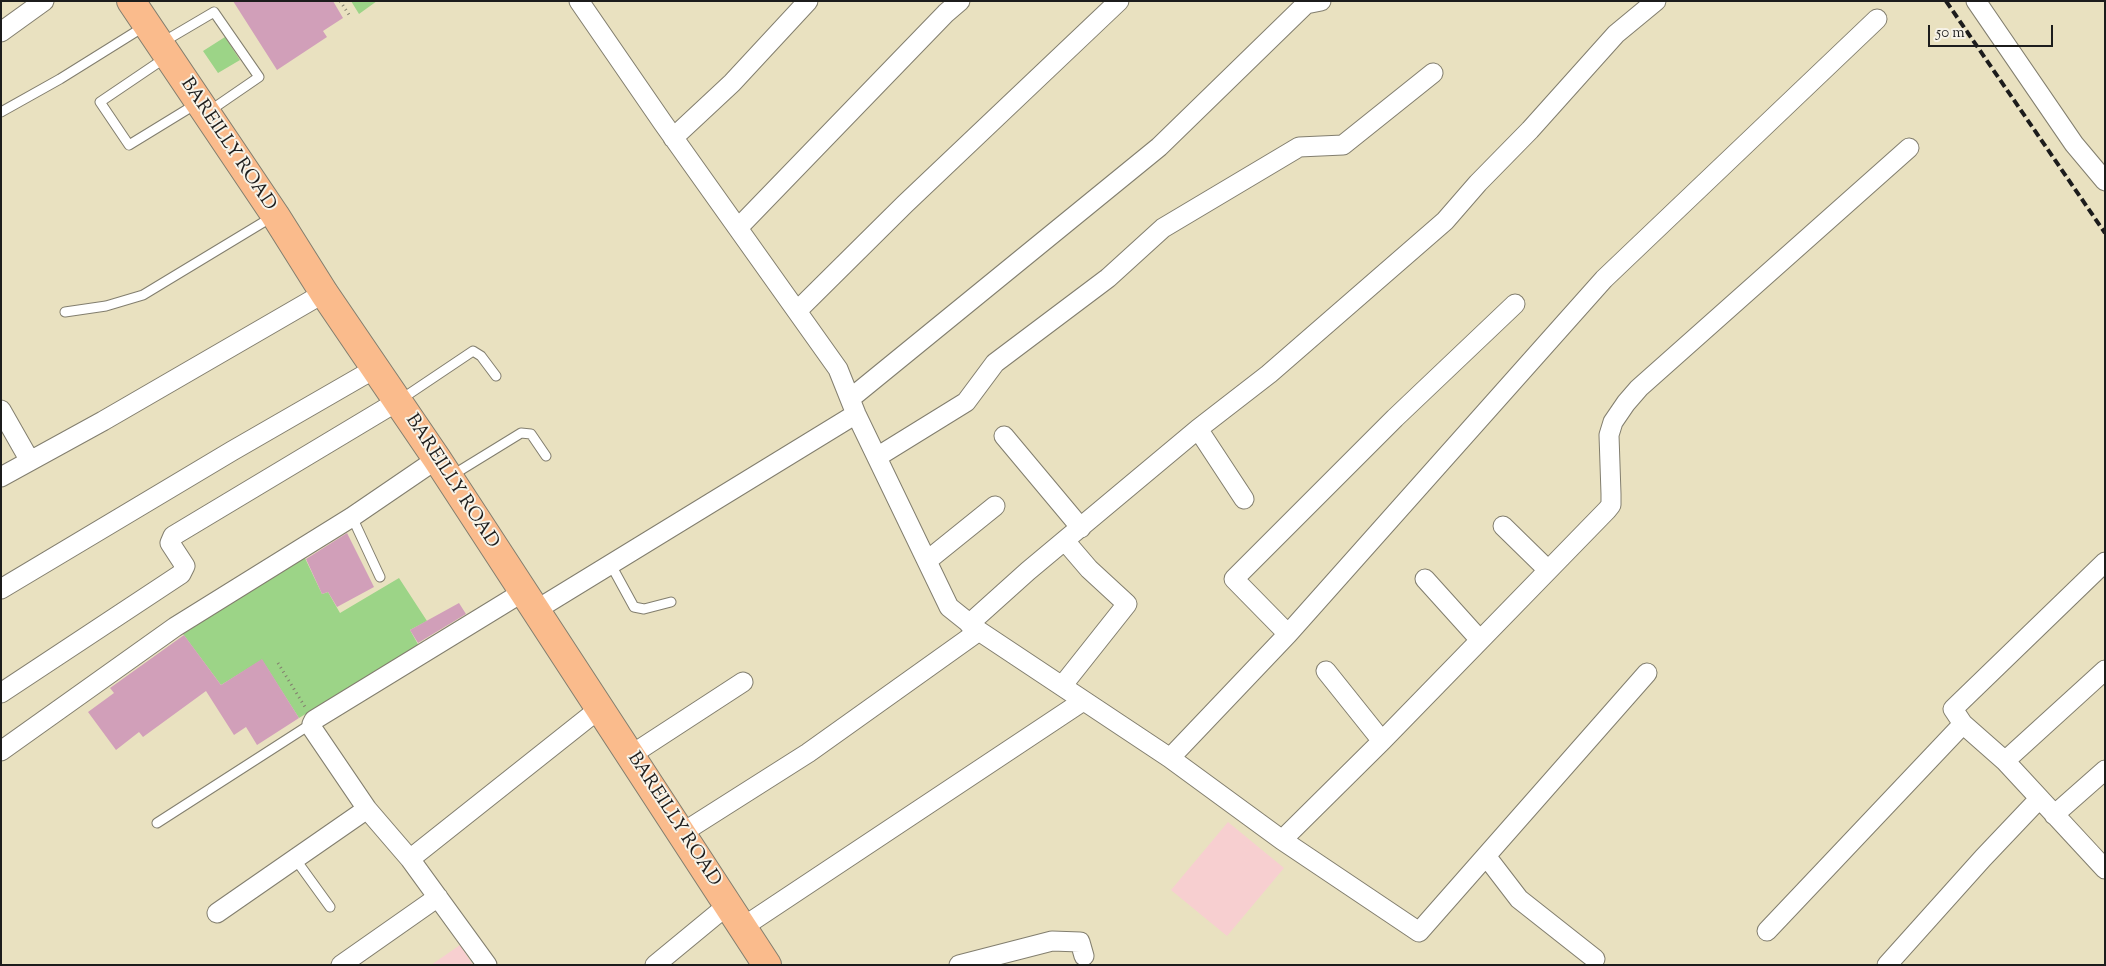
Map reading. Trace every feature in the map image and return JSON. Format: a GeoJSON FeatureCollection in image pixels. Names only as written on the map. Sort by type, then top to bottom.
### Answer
{"type":"FeatureCollection","features":[{"type":"Feature","properties":{"kind":"highway","name":"BAREILLY ROAD"},"geometry":{"type":"LineString","coordinates":[[131,1],[443,469],[599,709],[682,832],[767,965]]}},
{"type":"Feature","properties":{"kind":"street"},"geometry":{"type":"LineString","coordinates":[[1,32],[44,1]]}},
{"type":"Feature","properties":{"kind":"street"},"geometry":{"type":"LineString","coordinates":[[579,1],[673,138],[838,369],[853,406],[949,607],[974,628],[1170,758],[1282,840],[1419,932],[1647,673]]}},
{"type":"Feature","properties":{"kind":"street"},"geometry":{"type":"LineString","coordinates":[[673,138],[732,83],[808,1]]}},
{"type":"Feature","properties":{"kind":"street"},"geometry":{"type":"LineString","coordinates":[[738,228],[946,13],[960,1]]}},
{"type":"Feature","properties":{"kind":"street"},"geometry":{"type":"LineString","coordinates":[[797,311],[905,204],[1119,1]]}},
{"type":"Feature","properties":{"kind":"street"},"geometry":{"type":"LineString","coordinates":[[488,965],[410,859],[367,809],[312,728],[313,722],[530,601],[610,565],[853,406],[1159,147],[1306,4],[1321,1]]}},
{"type":"Feature","properties":{"kind":"street"},"geometry":{"type":"LineString","coordinates":[[682,832],[808,753],[974,628],[1065,541],[1198,430],[1269,374],[1445,221],[1616,34],[1656,1]]}},
{"type":"Feature","properties":{"kind":"street"},"geometry":{"type":"LineString","coordinates":[[1976,1],[2074,144],[2105,181]]}},
{"type":"Feature","properties":{"kind":"street"},"geometry":{"type":"LineString","coordinates":[[1170,758],[1288,634],[1604,279],[1877,18]]}},
{"type":"Feature","properties":{"kind":"street"},"geometry":{"type":"LineString","coordinates":[[877,457],[966,402],[995,363],[1108,278],[1163,228],[1299,147],[1342,145],[1433,74]]}},
{"type":"Feature","properties":{"kind":"street"},"geometry":{"type":"LineString","coordinates":[[1282,840],[1382,741],[1611,505],[1609,435],[1612,422],[1639,388],[1909,148]]}},
{"type":"Feature","properties":{"kind":"street"},"geometry":{"type":"LineString","coordinates":[[1,477],[324,293]]}},
{"type":"Feature","properties":{"kind":"street"},"geometry":{"type":"LineString","coordinates":[[1288,634],[1234,579],[1395,418],[1514,304]]}},
{"type":"Feature","properties":{"kind":"street"},"geometry":{"type":"LineString","coordinates":[[1,589],[232,451],[376,368]]}},
{"type":"Feature","properties":{"kind":"street"},"geometry":{"type":"LineString","coordinates":[[1,692],[181,574],[185,566],[170,543],[173,536],[398,401]]}},
{"type":"Feature","properties":{"kind":"street"},"geometry":{"type":"LineString","coordinates":[[1,410],[30,461]]}},
{"type":"Feature","properties":{"kind":"street"},"geometry":{"type":"LineString","coordinates":[[1198,430],[1244,498]]}},
{"type":"Feature","properties":{"kind":"street"},"geometry":{"type":"LineString","coordinates":[[1004,436],[1081,528]]}},
{"type":"Feature","properties":{"kind":"street"},"geometry":{"type":"LineString","coordinates":[[1,751],[175,627],[352,517],[443,469]]}},
{"type":"Feature","properties":{"kind":"street"},"geometry":{"type":"LineString","coordinates":[[928,560],[995,506]]}},
{"type":"Feature","properties":{"kind":"street"},"geometry":{"type":"LineString","coordinates":[[1503,526],[1548,570]]}},
{"type":"Feature","properties":{"kind":"street"},"geometry":{"type":"LineString","coordinates":[[1062,686],[1127,604],[1089,569],[1065,541]]}},
{"type":"Feature","properties":{"kind":"street"},"geometry":{"type":"LineString","coordinates":[[2105,562],[1953,710],[1963,724],[2004,761],[2105,869]]}},
{"type":"Feature","properties":{"kind":"street"},"geometry":{"type":"LineString","coordinates":[[1425,579],[1480,640]]}},
{"type":"Feature","properties":{"kind":"street"},"geometry":{"type":"LineString","coordinates":[[2004,761],[2105,670]]}},
{"type":"Feature","properties":{"kind":"street"},"geometry":{"type":"LineString","coordinates":[[1326,672],[1382,741]]}},
{"type":"Feature","properties":{"kind":"street"},"geometry":{"type":"LineString","coordinates":[[631,755],[743,682]]}},
{"type":"Feature","properties":{"kind":"street"},"geometry":{"type":"LineString","coordinates":[[743,927],[1083,701]]}},
{"type":"Feature","properties":{"kind":"street"},"geometry":{"type":"LineString","coordinates":[[410,859],[599,709]]}},
{"type":"Feature","properties":{"kind":"street"},"geometry":{"type":"LineString","coordinates":[[1767,931],[1963,724]]}},
{"type":"Feature","properties":{"kind":"street"},"geometry":{"type":"LineString","coordinates":[[2054,815],[2105,770]]}},
{"type":"Feature","properties":{"kind":"street"},"geometry":{"type":"LineString","coordinates":[[1887,965],[2039,799]]}},
{"type":"Feature","properties":{"kind":"street"},"geometry":{"type":"LineString","coordinates":[[217,913],[367,809]]}},
{"type":"Feature","properties":{"kind":"street"},"geometry":{"type":"LineString","coordinates":[[1486,856],[1519,899],[1595,959]]}},
{"type":"Feature","properties":{"kind":"street"},"geometry":{"type":"LineString","coordinates":[[341,965],[438,897]]}},
{"type":"Feature","properties":{"kind":"street"},"geometry":{"type":"LineString","coordinates":[[655,965],[729,904]]}},
{"type":"Feature","properties":{"kind":"street"},"geometry":{"type":"LineString","coordinates":[[959,965],[1052,941],[1080,942],[1084,956]]}},
{"type":"Feature","properties":{"kind":"lane"},"geometry":{"type":"LineString","coordinates":[[1,112],[60,79],[157,42],[214,12],[258,77],[129,145],[100,102],[157,42]]}},
{"type":"Feature","properties":{"kind":"lane"},"geometry":{"type":"LineString","coordinates":[[65,312],[106,306],[143,295],[275,215]]}},
{"type":"Feature","properties":{"kind":"lane"},"geometry":{"type":"LineString","coordinates":[[398,401],[473,351],[481,356],[496,376]]}},
{"type":"Feature","properties":{"kind":"lane"},"geometry":{"type":"LineString","coordinates":[[443,469],[521,433],[531,434],[546,456]]}},
{"type":"Feature","properties":{"kind":"lane"},"geometry":{"type":"LineString","coordinates":[[352,517],[380,578]]}},
{"type":"Feature","properties":{"kind":"lane"},"geometry":{"type":"LineString","coordinates":[[610,565],[634,607],[644,610],[671,602]]}},
{"type":"Feature","properties":{"kind":"lane"},"geometry":{"type":"LineString","coordinates":[[157,824],[313,722]]}},
{"type":"Feature","properties":{"kind":"lane"},"geometry":{"type":"LineString","coordinates":[[296,860],[330,907]]}},
{"type":"Feature","properties":{"kind":"path"},"geometry":{"type":"LineString","coordinates":[[340,1],[350,16]]}},
{"type":"Feature","properties":{"kind":"path"},"geometry":{"type":"LineString","coordinates":[[278,663],[313,722]]}},
{"type":"Feature","properties":{"kind":"shaded area"},"geometry":{"type":"Polygon","coordinates":[[[1228,822],[1284,868],[1227,936],[1171,890],[1228,822]]]}},
{"type":"Feature","properties":{"kind":"shaded area"},"geometry":{"type":"Polygon","coordinates":[[[460,945],[473,965],[431,965],[460,945]]]}},
{"type":"Feature","properties":{"kind":"green space"},"geometry":{"type":"Polygon","coordinates":[[[351,1],[377,1],[359,14],[351,1]]]}},
{"type":"Feature","properties":{"kind":"green space"},"geometry":{"type":"Polygon","coordinates":[[[225,37],[240,60],[218,73],[203,51],[225,37]]]}},
{"type":"Feature","properties":{"kind":"green space"},"geometry":{"type":"Polygon","coordinates":[[[304,556],[322,594],[328,592],[340,613],[399,578],[427,621],[410,630],[419,646],[299,718],[262,660],[221,685],[183,634],[304,556]]]}},
{"type":"Feature","properties":{"kind":"building"},"geometry":{"type":"Polygon","coordinates":[[[233,1],[333,1],[343,18],[323,31],[327,37],[277,70],[233,1]]]}},
{"type":"Feature","properties":{"kind":"building"},"geometry":{"type":"Polygon","coordinates":[[[347,533],[374,587],[337,607],[328,592],[322,594],[306,559],[347,533]]]}},
{"type":"Feature","properties":{"kind":"building"},"geometry":{"type":"Polygon","coordinates":[[[459,603],[466,614],[418,643],[410,630],[459,603]]]}},
{"type":"Feature","properties":{"kind":"building"},"geometry":{"type":"Polygon","coordinates":[[[184,635],[221,685],[262,659],[299,718],[257,745],[246,727],[234,735],[206,691],[143,737],[139,732],[116,750],[88,712],[114,693],[110,688],[184,635]]]}},
{"type":"Feature","properties":{"kind":"railway"},"geometry":{"type":"LineString","coordinates":[[1946,1],[2105,233]]}}]}
